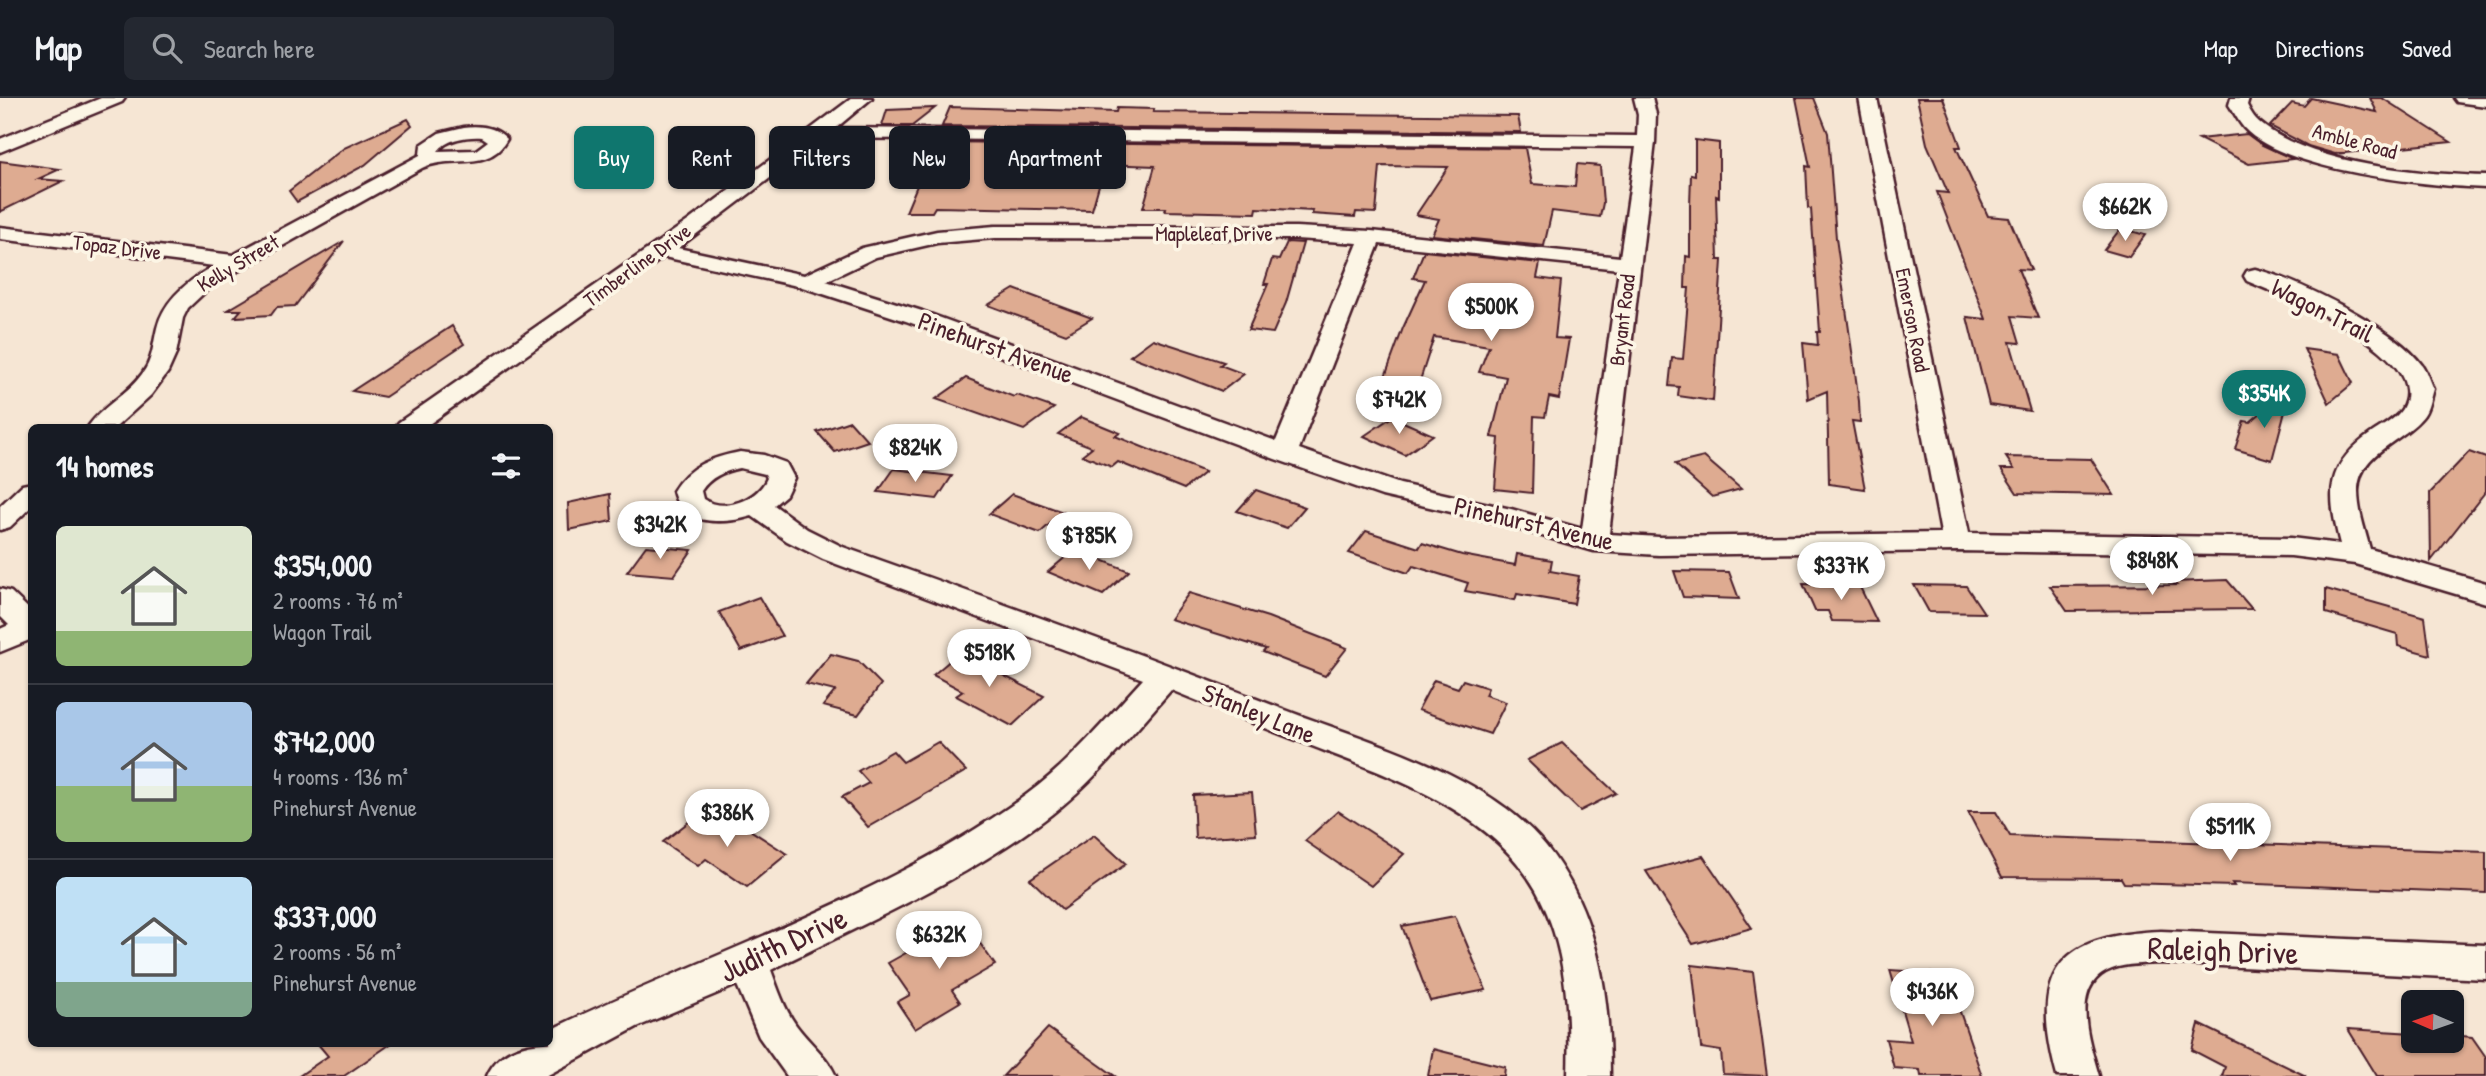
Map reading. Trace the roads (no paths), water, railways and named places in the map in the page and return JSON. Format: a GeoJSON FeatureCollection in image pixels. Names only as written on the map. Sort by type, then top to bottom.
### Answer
{"type":"FeatureCollection","features":[{"type":"Feature","properties":{"kind":"street"},"geometry":{"type":"LineString","coordinates":[[0,146],[116,98]]}},
{"type":"Feature","properties":{"kind":"street","name":"Timberline Drive"},"geometry":{"type":"LineString","coordinates":[[828,126],[863,98]]}},
{"type":"Feature","properties":{"kind":"street","name":"Bryant Road"},"geometry":{"type":"LineString","coordinates":[[1594,542],[1646,142],[1647,114],[1643,98]]}},
{"type":"Feature","properties":{"kind":"street","name":"Emerson Road"},"geometry":{"type":"LineString","coordinates":[[1868,98],[1957,542]]}},
{"type":"Feature","properties":{"kind":"street","name":"Amble Road"},"geometry":{"type":"LineString","coordinates":[[2240,98],[2238,105],[2245,119],[2267,135],[2302,151],[2347,165],[2399,176],[2486,182]]}},
{"type":"Feature","properties":{"kind":"street"},"geometry":{"type":"LineString","coordinates":[[2463,98],[2486,101]]}},
{"type":"Feature","properties":{"kind":"street"},"geometry":{"type":"LineString","coordinates":[[875,134],[1646,142]]}},
{"type":"Feature","properties":{"kind":"street","name":"Kelly Street"},"geometry":{"type":"LineString","coordinates":[[104,424],[135,395],[160,364],[170,321],[190,291],[234,262],[433,156]]}},
{"type":"Feature","properties":{"kind":"street","name":"Timberline Drive"},"geometry":{"type":"LineString","coordinates":[[412,424],[769,170]]}},
{"type":"Feature","properties":{"kind":"street","name":"Topaz Drive"},"geometry":{"type":"LineString","coordinates":[[0,233],[234,262]]}},
{"type":"Feature","properties":{"kind":"street","name":"Mapleleaf Drive"},"geometry":{"type":"LineString","coordinates":[[807,282],[869,252],[911,241],[964,233],[1296,233],[1371,237],[1629,264]]}},
{"type":"Feature","properties":{"kind":"street"},"geometry":{"type":"LineString","coordinates":[[0,248],[24,236]]}},
{"type":"Feature","properties":{"kind":"street"},"geometry":{"type":"LineString","coordinates":[[1284,453],[1371,237]]}},
{"type":"Feature","properties":{"kind":"street","name":"Pinehurst Avenue"},"geometry":{"type":"LineString","coordinates":[[659,250],[807,282],[914,316],[1284,453],[1392,490],[1501,515],[1594,542],[1659,546],[1957,542],[2254,545],[2357,555],[2486,593]]}},
{"type":"Feature","properties":{"kind":"street","name":"Wagon Trail"},"geometry":{"type":"LineString","coordinates":[[2255,276],[2346,317],[2370,331],[2401,356],[2414,373],[2419,388],[2419,401],[2413,412],[2359,457],[2348,470],[2344,488],[2357,555]]}},
{"type":"Feature","properties":{"kind":"street"},"geometry":{"type":"LineString","coordinates":[[0,521],[28,495]]}},
{"type":"Feature","properties":{"kind":"street","name":"Stanley Lane"},"geometry":{"type":"LineString","coordinates":[[757,506],[797,535],[833,553],[1166,675],[1460,797],[1500,825],[1531,854],[1556,889],[1575,937],[1586,997],[1589,1076]]}},
{"type":"Feature","properties":{"kind":"street"},"geometry":{"type":"LineString","coordinates":[[0,599],[28,624]]}},
{"type":"Feature","properties":{"kind":"street"},"geometry":{"type":"LineString","coordinates":[[0,642],[28,627]]}},
{"type":"Feature","properties":{"kind":"street","name":"Judith Drive"},"geometry":{"type":"LineString","coordinates":[[508,1076],[564,1043],[623,1014],[749,962],[907,885],[992,838],[1041,803],[1082,768],[1166,675]]}},
{"type":"Feature","properties":{"kind":"street","name":"Raleigh Drive"},"geometry":{"type":"LineString","coordinates":[[2078,1076],[2065,1019],[2066,993],[2073,975],[2091,959],[2110,950],[2132,946],[2486,962]]}},
{"type":"Feature","properties":{"kind":"street"},"geometry":{"type":"LineString","coordinates":[[749,962],[767,1017],[787,1049],[816,1076]]}}]}
